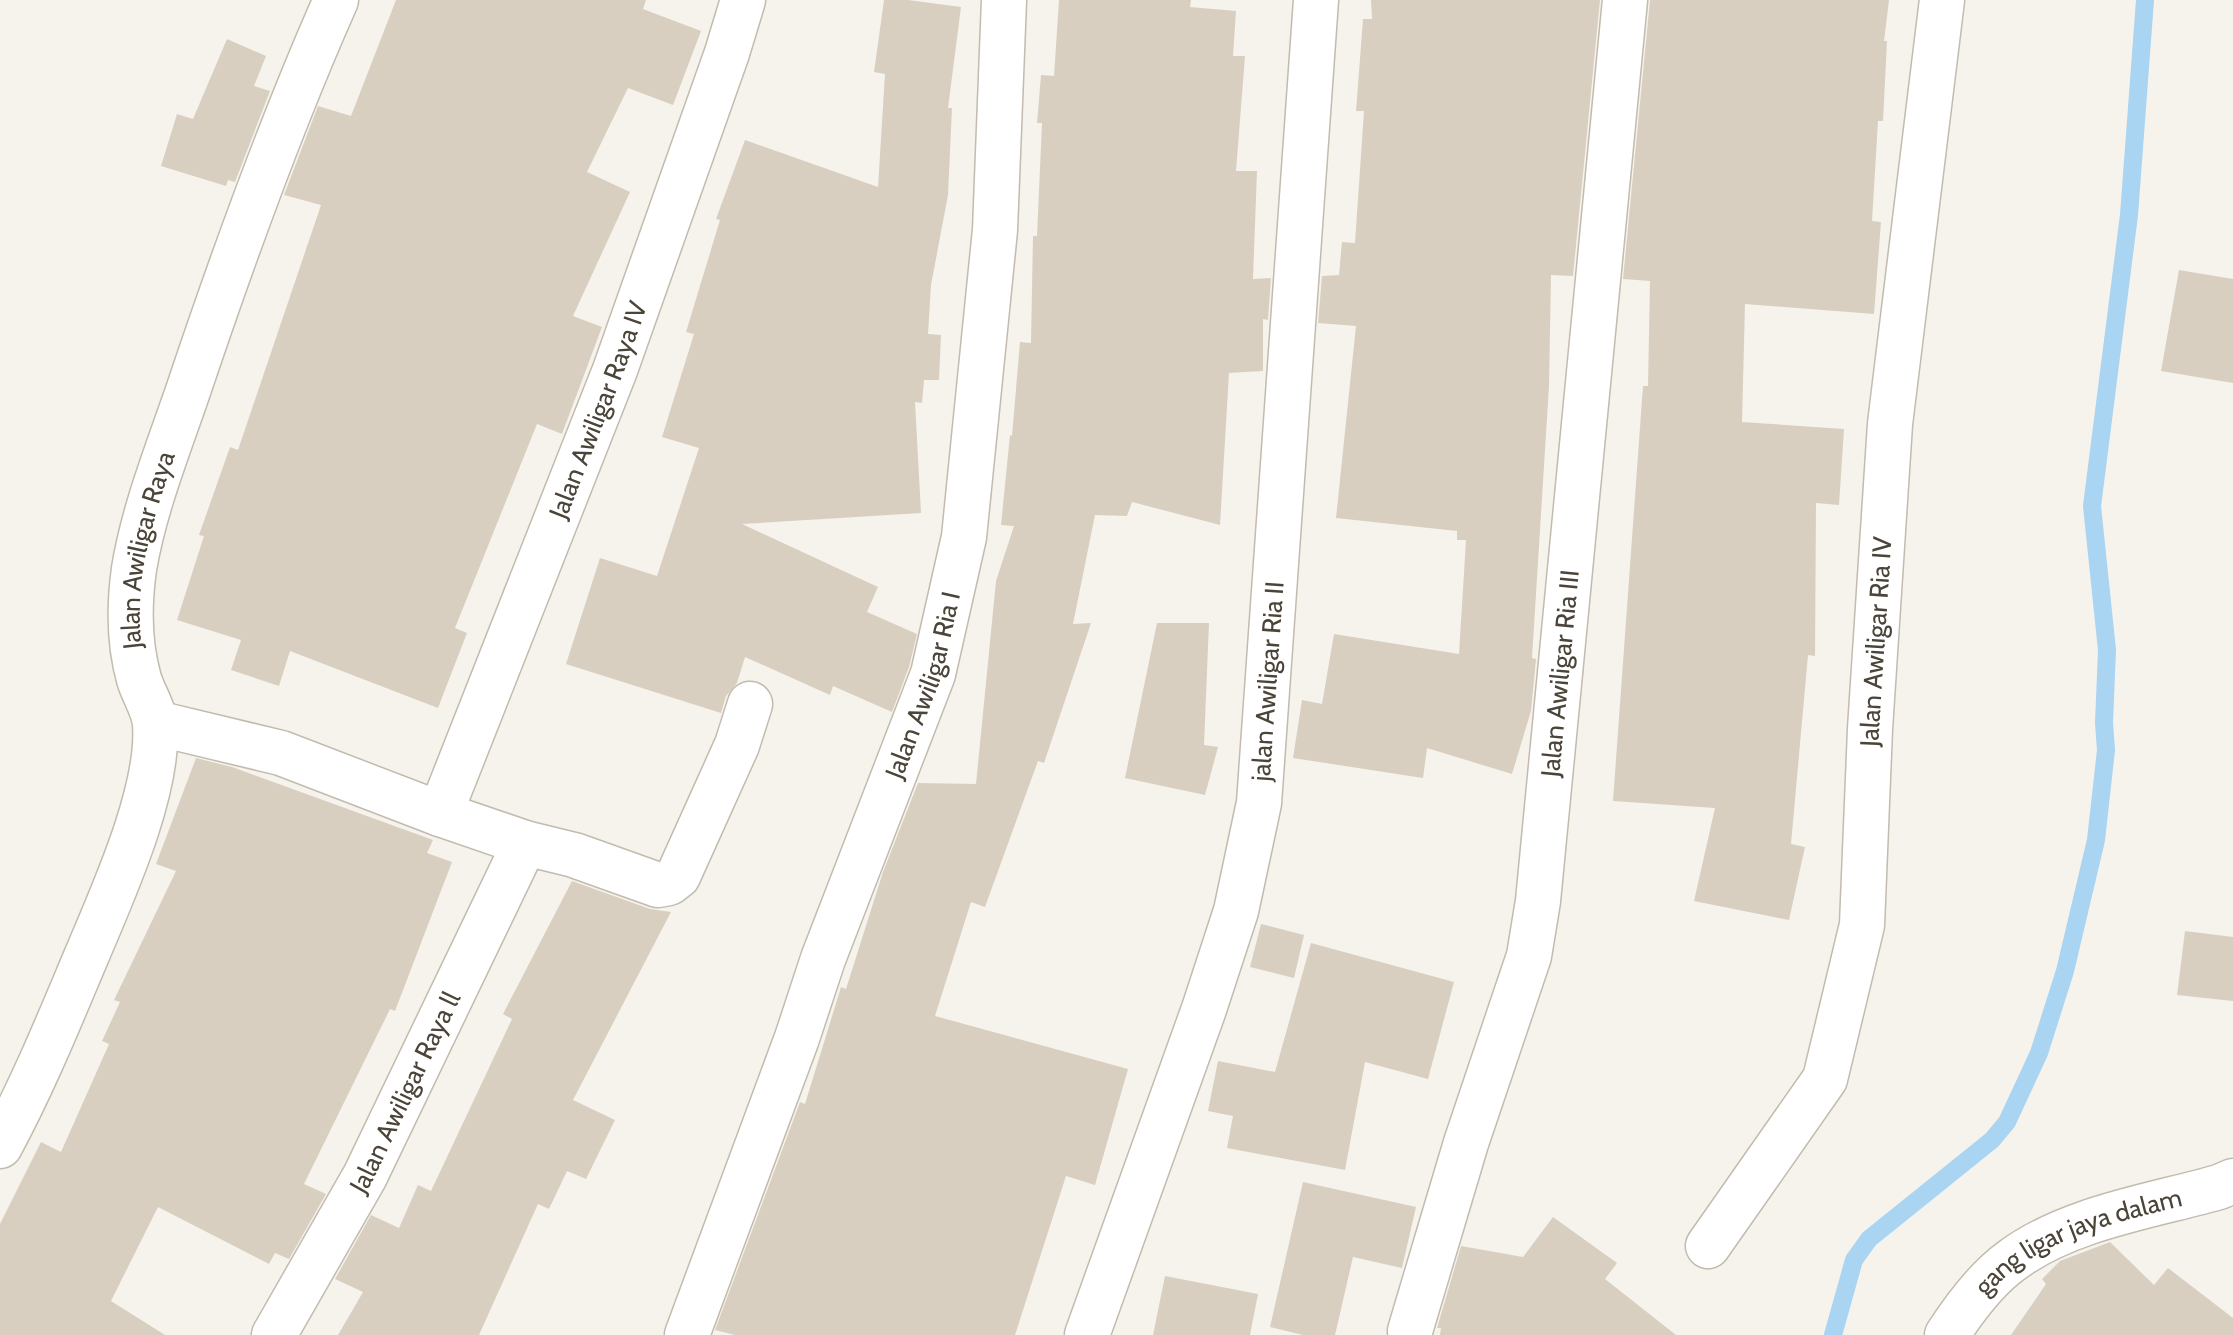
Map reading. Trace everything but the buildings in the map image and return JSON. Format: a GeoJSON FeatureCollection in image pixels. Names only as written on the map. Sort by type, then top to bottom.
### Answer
{"type":"FeatureCollection","features":[{"type":"Feature","properties":{"kind":"street","name":"Jalan Awiligar Raya"},"geometry":{"type":"LineString","coordinates":[[0,1146],[30,1091],[123,870],[151,775],[156,723],[139,679],[130,610],[135,568],[149,507],[208,332],[293,99],[336,0]]}},
{"type":"Feature","properties":{"kind":"street","name":"Jalan Awiligar Raya IV"},"geometry":{"type":"LineString","coordinates":[[440,814],[615,370],[743,0]]}},
{"type":"Feature","properties":{"kind":"street","name":"Jalan Awiligar Ria I"},"geometry":{"type":"LineString","coordinates":[[687,1335],[797,1038],[823,959],[933,674],[964,537],[995,230],[1004,0]]}},
{"type":"Feature","properties":{"kind":"street","name":"jalan Awiligar Ria II"},"geometry":{"type":"LineString","coordinates":[[1087,1335],[1199,1024],[1236,911],[1259,803],[1316,0]]}},
{"type":"Feature","properties":{"kind":"street","name":"Jalan Awiligar Ria III"},"geometry":{"type":"LineString","coordinates":[[1410,1331],[1466,1143],[1529,956],[1538,901],[1625,0]]}},
{"type":"Feature","properties":{"kind":"street","name":"Jalan Awiligar Ria IV"},"geometry":{"type":"LineString","coordinates":[[1708,1246],[1825,1079],[1862,925],[1870,729],[1890,424],[1942,0]]}},
{"type":"Feature","properties":{"kind":"street"},"geometry":{"type":"LineString","coordinates":[[156,723],[281,753],[440,814],[525,843],[574,855],[658,885],[669,883],[678,876],[737,745],[750,704]]}},
{"type":"Feature","properties":{"kind":"street","name":"Jalan Awiligar Raya ll"},"geometry":{"type":"LineString","coordinates":[[274,1335],[365,1176],[525,843]]}},
{"type":"Feature","properties":{"kind":"street","name":"gang ligar jaya dalam"},"geometry":{"type":"LineString","coordinates":[[1947,1335],[1986,1285],[2010,1261],[2048,1238],[2098,1220],[2233,1181]]}},
{"type":"Feature","properties":{"kind":"waterway"},"geometry":{"type":"LineString","coordinates":[[1833,1335],[1854,1260],[1869,1239],[1992,1140],[2007,1122],[2039,1053],[2065,971],[2096,840],[2106,750],[2107,650],[2092,506],[2129,215],[2145,0]]}}]}
